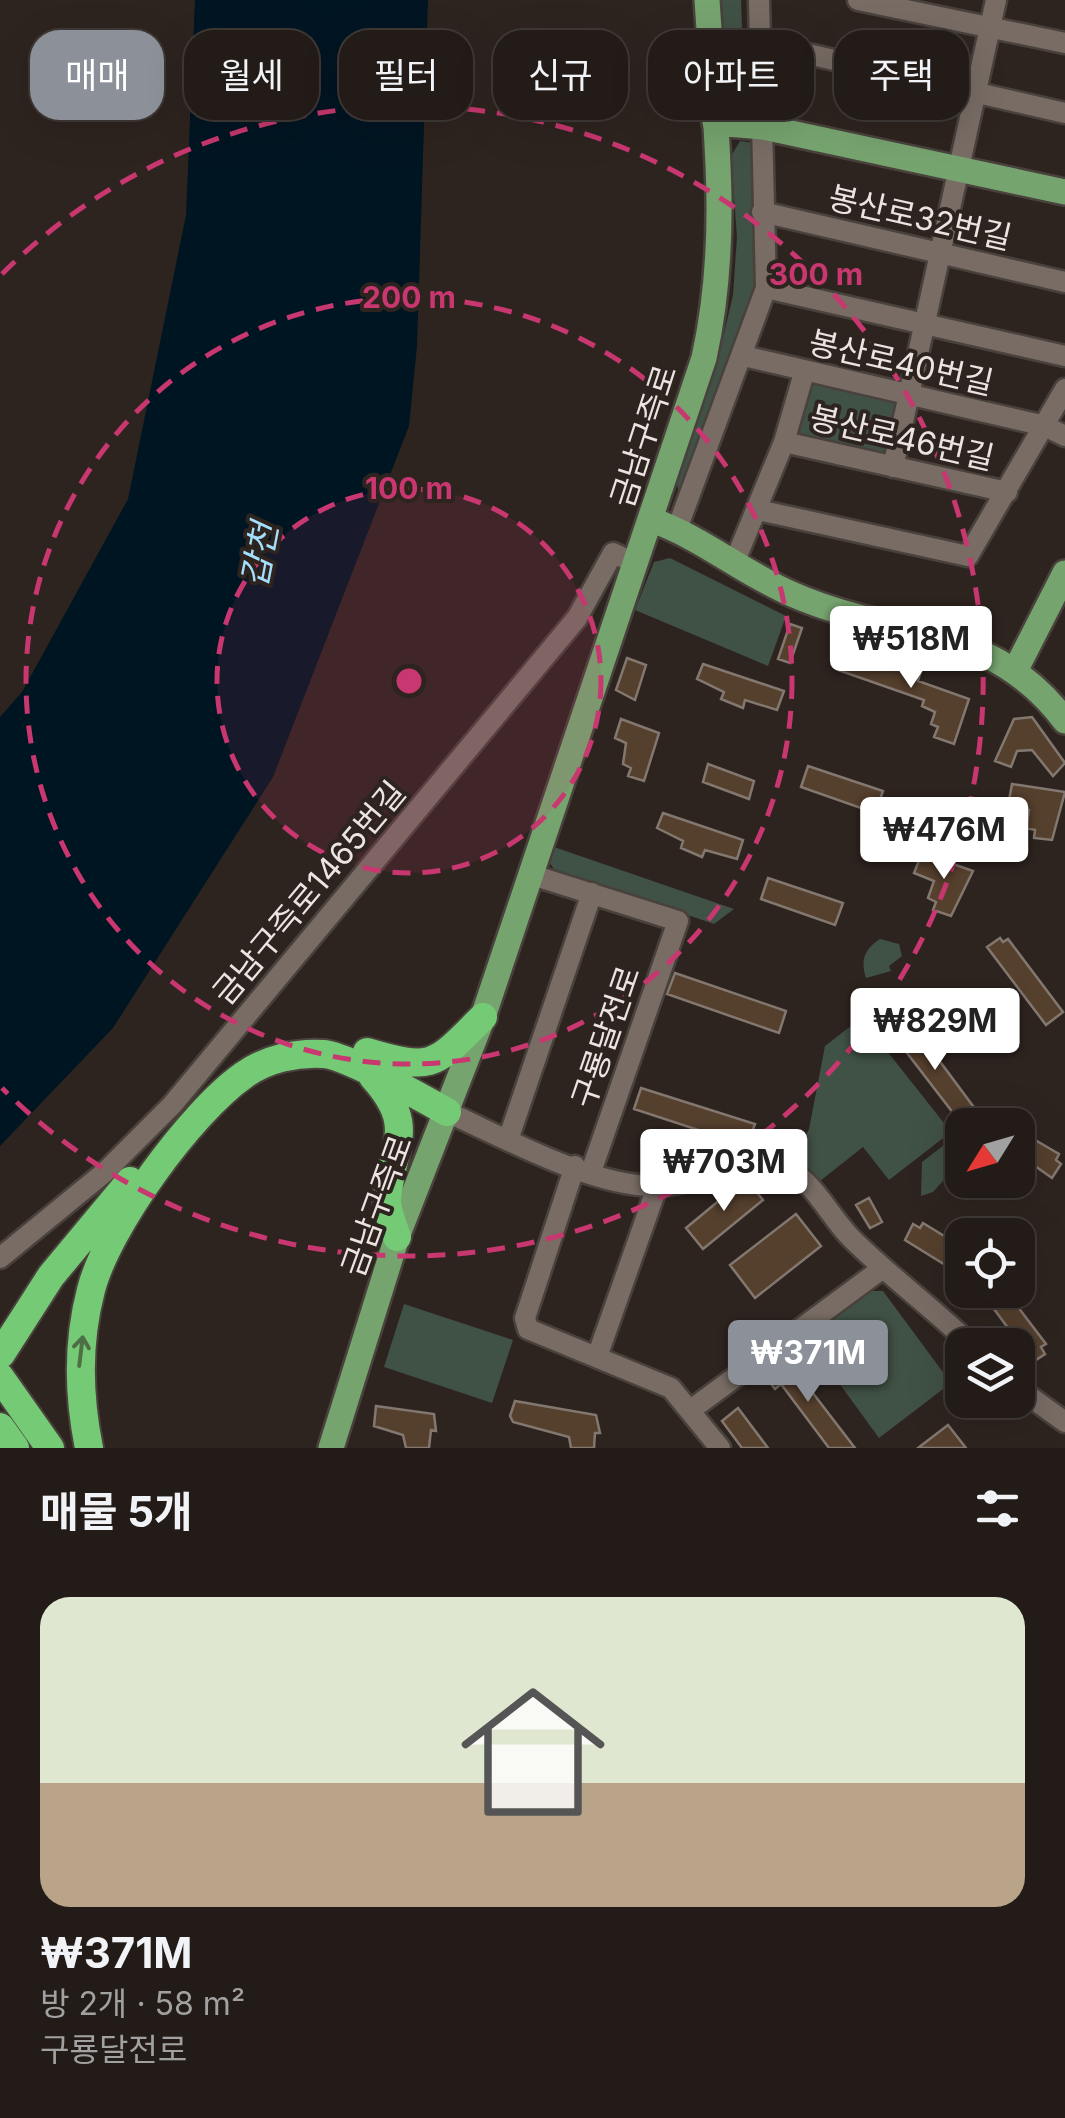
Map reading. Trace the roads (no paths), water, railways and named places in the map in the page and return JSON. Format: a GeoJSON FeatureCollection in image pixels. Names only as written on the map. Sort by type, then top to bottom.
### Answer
{"type":"FeatureCollection","features":[{"type":"Feature","properties":{"kind":"highway"},"geometry":{"type":"LineString","coordinates":[[89,1448],[79,1371],[92,1286],[109,1242],[138,1195],[224,1092],[246,1074],[278,1058],[325,1054],[370,1064],[426,1064],[450,1050],[483,1017]]}},
{"type":"Feature","properties":{"kind":"highway"},"geometry":{"type":"LineString","coordinates":[[1,1354],[51,1276],[204,1093],[238,1062],[282,1041],[320,1039],[370,1064],[447,1112]]}},
{"type":"Feature","properties":{"kind":"highway"},"geometry":{"type":"LineString","coordinates":[[370,1064],[398,1110],[397,1162],[386,1201],[397,1237]]}},
{"type":"Feature","properties":{"kind":"highway"},"geometry":{"type":"LineString","coordinates":[[0,1377],[50,1448]]}},
{"type":"Feature","properties":{"kind":"highway"},"geometry":{"type":"LineString","coordinates":[[0,1427],[15,1448]]}},
{"type":"Feature","properties":{"kind":"main road","name":"금남구즉로"},"geometry":{"type":"LineString","coordinates":[[331,1448],[419,1172],[483,1017],[704,358],[717,297],[721,250],[707,0]]}},
{"type":"Feature","properties":{"kind":"main road"},"geometry":{"type":"LineString","coordinates":[[714,123],[763,127],[1065,192]]}},
{"type":"Feature","properties":{"kind":"main road"},"geometry":{"type":"LineString","coordinates":[[652,520],[677,529],[803,599],[980,650],[1016,669],[1065,721]]}},
{"type":"Feature","properties":{"kind":"main road"},"geometry":{"type":"LineString","coordinates":[[1016,669],[1065,572]]}},
{"type":"Feature","properties":{"kind":"street"},"geometry":{"type":"LineString","coordinates":[[758,0],[759,30]]}},
{"type":"Feature","properties":{"kind":"street"},"geometry":{"type":"LineString","coordinates":[[858,0],[1065,43]]}},
{"type":"Feature","properties":{"kind":"street"},"geometry":{"type":"LineString","coordinates":[[893,467],[996,0]]}},
{"type":"Feature","properties":{"kind":"street"},"geometry":{"type":"LineString","coordinates":[[814,55],[1065,113]]}},
{"type":"Feature","properties":{"kind":"street"},"geometry":{"type":"LineString","coordinates":[[677,529],[766,288],[763,120]]}},
{"type":"Feature","properties":{"kind":"street","name":"봉산로32번길"},"geometry":{"type":"LineString","coordinates":[[762,212],[1065,282]]}},
{"type":"Feature","properties":{"kind":"street"},"geometry":{"type":"LineString","coordinates":[[766,288],[1065,356]]}},
{"type":"Feature","properties":{"kind":"street","name":"봉산로40번길"},"geometry":{"type":"LineString","coordinates":[[744,356],[1045,426],[1065,436]]}},
{"type":"Feature","properties":{"kind":"street"},"geometry":{"type":"LineString","coordinates":[[735,562],[784,442],[804,373]]}},
{"type":"Feature","properties":{"kind":"street"},"geometry":{"type":"LineString","coordinates":[[758,510],[968,556],[1065,388]]}},
{"type":"Feature","properties":{"kind":"street","name":"봉산로46번길"},"geometry":{"type":"LineString","coordinates":[[784,442],[1007,492]]}},
{"type":"Feature","properties":{"kind":"street","name":"금남구즉로1465번길"},"geometry":{"type":"LineString","coordinates":[[0,1258],[104,1172],[172,1105],[577,618],[613,553],[634,563]]}},
{"type":"Feature","properties":{"kind":"street"},"geometry":{"type":"LineString","coordinates":[[529,874],[592,894]]}},
{"type":"Feature","properties":{"kind":"street","name":"구룡달전로"},"geometry":{"type":"LineString","coordinates":[[508,1140],[592,894],[678,921],[524,1318],[528,1329],[658,1381],[692,1408],[720,1448]]}},
{"type":"Feature","properties":{"kind":"street"},"geometry":{"type":"LineString","coordinates":[[447,1112],[583,1169],[657,1186],[758,1160],[778,1164],[804,1180],[849,1236],[952,1328]]}},
{"type":"Feature","properties":{"kind":"street"},"geometry":{"type":"LineString","coordinates":[[597,1356],[657,1186]]}},
{"type":"Feature","properties":{"kind":"street"},"geometry":{"type":"LineString","coordinates":[[692,1408],[884,1268]]}},
{"type":"Feature","properties":{"kind":"street"},"geometry":{"type":"LineString","coordinates":[[1035,1398],[1062,1414]]}},
{"type":"Feature","properties":{"kind":"water","name":"갑천"},"geometry":{"type":"Polygon","coordinates":[[[195,0],[428,0],[427,30],[339,30],[339,120],[424,120],[417,346],[409,426],[273,777],[113,1028],[0,1146],[0,717],[22,692],[128,499],[186,215],[190,120],[319,120],[319,30],[194,30],[195,0]]]}}]}
